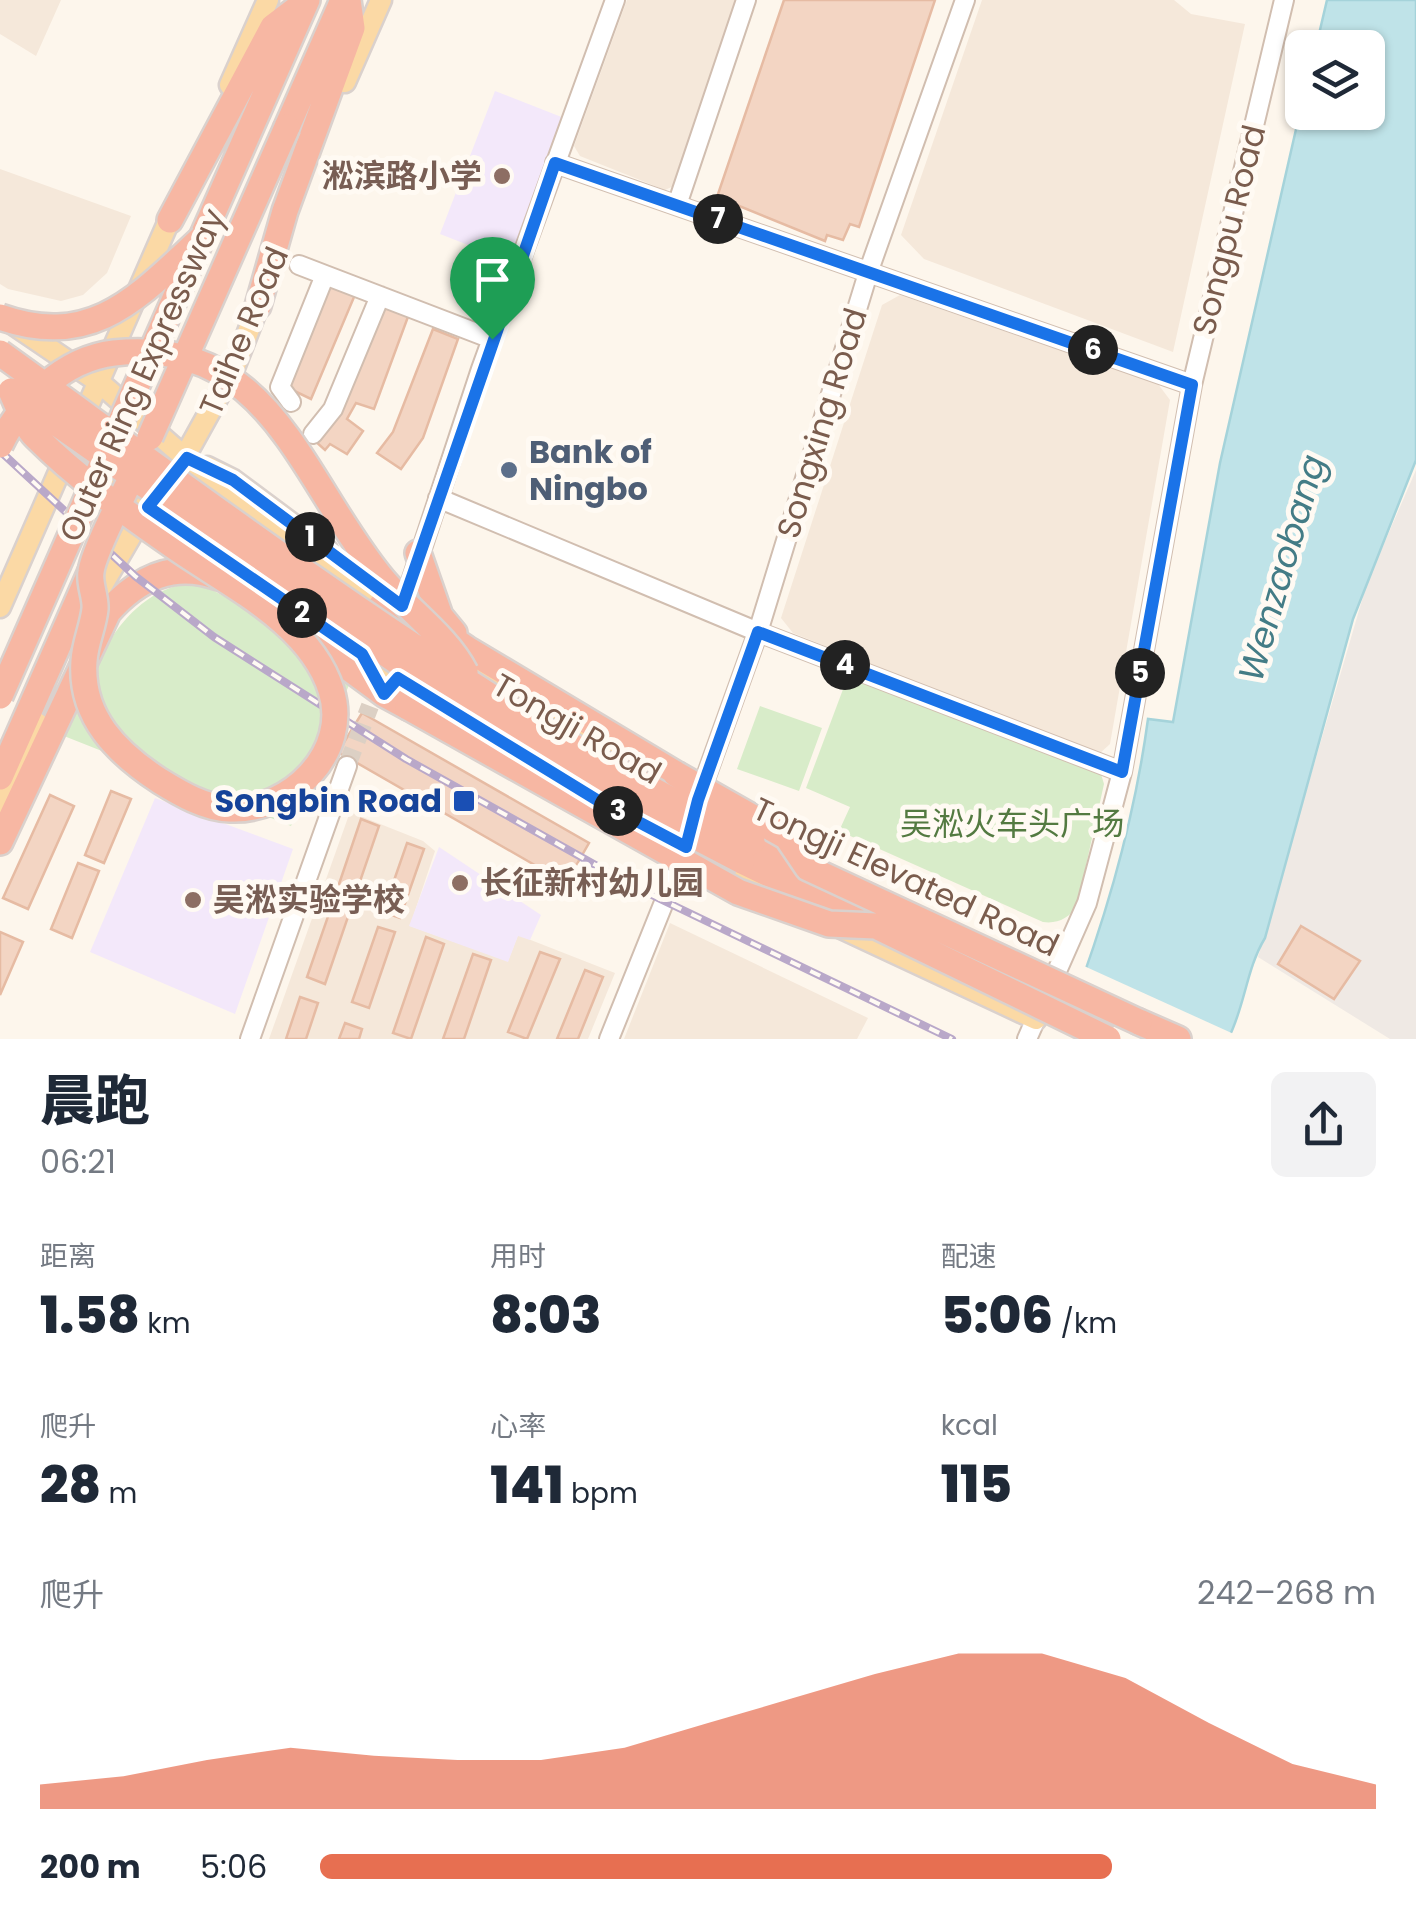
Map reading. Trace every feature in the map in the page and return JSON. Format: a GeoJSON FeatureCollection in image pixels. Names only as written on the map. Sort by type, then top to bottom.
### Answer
{"type":"FeatureCollection","features":[{"type":"Feature","properties":{"kind":"highway"},"geometry":{"type":"LineString","coordinates":[[258,306],[284,211],[352,28],[345,0]]}},
{"type":"Feature","properties":{"kind":"highway","name":"Outer Ring Expressway"},"geometry":{"type":"LineString","coordinates":[[0,777],[345,0]]}},
{"type":"Feature","properties":{"kind":"highway"},"geometry":{"type":"LineString","coordinates":[[170,220],[272,27],[306,1]]}},
{"type":"Feature","properties":{"kind":"highway","name":"Outer Ring Expressway"},"geometry":{"type":"LineString","coordinates":[[0,696],[306,1]]}},
{"type":"Feature","properties":{"kind":"highway"},"geometry":{"type":"LineString","coordinates":[[0,316],[25,325],[57,328],[107,317],[139,296],[202,238]]}},
{"type":"Feature","properties":{"kind":"highway"},"geometry":{"type":"LineString","coordinates":[[0,445],[18,412],[40,390],[62,373],[94,358],[133,351],[166,352],[196,359],[226,373],[268,410],[380,576],[456,654],[472,684]]}},
{"type":"Feature","properties":{"kind":"highway","name":"Tongji Elevated Road"},"geometry":{"type":"LineString","coordinates":[[0,353],[209,504],[472,684],[649,788],[808,868],[1178,1039]]}},
{"type":"Feature","properties":{"kind":"highway"},"geometry":{"type":"LineString","coordinates":[[4,392],[33,435],[128,513],[300,639],[317,660],[334,700],[332,735],[317,767],[290,794],[253,807],[229,809],[185,795],[119,751],[90,710],[84,683],[84,662],[95,608],[91,571]]}},
{"type":"Feature","properties":{"kind":"highway","name":"Tongji Elevated Road"},"geometry":{"type":"LineString","coordinates":[[4,392],[528,749],[632,806],[1108,1039]]}},
{"type":"Feature","properties":{"kind":"highway"},"geometry":{"type":"LineString","coordinates":[[418,553],[440,616],[467,649]]}},
{"type":"Feature","properties":{"kind":"highway"},"geometry":{"type":"LineString","coordinates":[[0,842],[108,612],[122,597],[159,573],[181,568],[215,575],[253,597],[384,693],[738,892],[829,924],[876,926]]}},
{"type":"Feature","properties":{"kind":"highway"},"geometry":{"type":"LineString","coordinates":[[392,606],[787,837],[808,868]]}},
{"type":"Feature","properties":{"kind":"highway"},"geometry":{"type":"LineString","coordinates":[[47,737],[67,655]]}},
{"type":"Feature","properties":{"kind":"main road"},"geometry":{"type":"LineString","coordinates":[[0,608],[268,0]]}},
{"type":"Feature","properties":{"kind":"main road","name":"Taihe Road"},"geometry":{"type":"LineString","coordinates":[[0,808],[84,617],[148,507],[187,458],[234,368],[381,0]]}},
{"type":"Feature","properties":{"kind":"main road","name":"Tongji Road"},"geometry":{"type":"LineString","coordinates":[[0,316],[100,383],[187,458],[233,480],[392,606],[508,690],[830,872],[1054,972]]}},
{"type":"Feature","properties":{"kind":"main road","name":"Tongji Road"},"geometry":{"type":"LineString","coordinates":[[4,392],[65,462],[148,507],[362,654],[384,693],[926,970],[1036,1019]]}},
{"type":"Feature","properties":{"kind":"main road"},"geometry":{"type":"LineString","coordinates":[[0,418],[65,462]]}},
{"type":"Feature","properties":{"kind":"street"},"geometry":{"type":"LineString","coordinates":[[392,606],[418,553],[615,0]]}},
{"type":"Feature","properties":{"kind":"street"},"geometry":{"type":"LineString","coordinates":[[677,205],[746,0]]}},
{"type":"Feature","properties":{"kind":"street","name":"Songxing Road"},"geometry":{"type":"LineString","coordinates":[[609,1039],[686,847],[698,800],[758,632],[869,270],[965,0]]}},
{"type":"Feature","properties":{"kind":"street","name":"Songpu Road"},"geometry":{"type":"LineString","coordinates":[[1027,1039],[1086,903],[1122,772],[1192,385],[1284,0]]}},
{"type":"Feature","properties":{"kind":"street"},"geometry":{"type":"LineString","coordinates":[[555,163],[1192,385]]}},
{"type":"Feature","properties":{"kind":"street"},"geometry":{"type":"LineString","coordinates":[[300,264],[492,339]]}},
{"type":"Feature","properties":{"kind":"street"},"geometry":{"type":"LineString","coordinates":[[291,402],[280,388],[325,274]]}},
{"type":"Feature","properties":{"kind":"street"},"geometry":{"type":"LineString","coordinates":[[313,434],[333,409],[380,296]]}},
{"type":"Feature","properties":{"kind":"street"},"geometry":{"type":"LineString","coordinates":[[438,498],[758,632],[1122,772]]}},
{"type":"Feature","properties":{"kind":"street"},"geometry":{"type":"LineString","coordinates":[[250,1039],[346,766]]}},
{"type":"Feature","properties":{"kind":"shaded area"},"geometry":{"type":"Polygon","coordinates":[[[0,0],[61,0],[36,56],[0,34],[0,0]]]}},
{"type":"Feature","properties":{"kind":"shaded area"},"geometry":{"type":"Polygon","coordinates":[[[627,0],[738,0],[676,185],[665,190],[580,156],[574,146],[627,0]]]}},
{"type":"Feature","properties":{"kind":"shaded area"},"geometry":{"type":"Polygon","coordinates":[[[982,0],[1174,0],[1191,14],[1245,24],[1173,352],[924,259],[901,235],[982,0]]]}},
{"type":"Feature","properties":{"kind":"shaded area","name":"淞滨路小学"},"geometry":{"type":"Polygon","coordinates":[[[495,91],[564,118],[509,261],[440,234],[495,91]]]}},
{"type":"Feature","properties":{"kind":"shaded area"},"geometry":{"type":"Polygon","coordinates":[[[0,169],[131,216],[107,273],[83,295],[61,301],[0,284],[0,169]]]}},
{"type":"Feature","properties":{"kind":"shaded area"},"geometry":{"type":"Polygon","coordinates":[[[900,295],[1158,384],[1170,400],[1110,744],[1098,755],[793,633],[781,618],[882,305],[900,295]]]}},
{"type":"Feature","properties":{"kind":"shaded area"},"geometry":{"type":"Polygon","coordinates":[[[1416,470],[1416,1039],[1390,1039],[1258,957],[1367,583],[1416,470]]]}},
{"type":"Feature","properties":{"kind":"shaded area","name":"吴淞实验学校"},"geometry":{"type":"Polygon","coordinates":[[[155,798],[293,849],[235,1014],[90,952],[155,798]]]}},
{"type":"Feature","properties":{"kind":"shaded area"},"geometry":{"type":"Polygon","coordinates":[[[350,812],[423,841],[435,851],[410,926],[508,961],[518,935],[615,973],[588,1039],[269,1039],[350,812]]]}},
{"type":"Feature","properties":{"kind":"shaded area","name":"长征新村幼儿园"},"geometry":{"type":"Polygon","coordinates":[[[439,847],[541,915],[530,940],[518,936],[508,962],[409,926],[439,847]]]}},
{"type":"Feature","properties":{"kind":"shaded area"},"geometry":{"type":"Polygon","coordinates":[[[670,923],[868,1018],[857,1039],[624,1039],[670,923]]]}},
{"type":"Feature","properties":{"kind":"green space"},"geometry":{"type":"Polygon","coordinates":[[[198,582],[334,657],[349,685],[291,826],[64,736],[98,662],[128,617],[147,600],[170,588],[198,582]]]}},
{"type":"Feature","properties":{"kind":"green space","name":"吴淞火车头广场"},"geometry":{"type":"Polygon","coordinates":[[[848,676],[1101,774],[1104,784],[1077,906],[1070,914],[1058,921],[1043,922],[839,831],[850,807],[806,788],[848,676]]]}},
{"type":"Feature","properties":{"kind":"green space"},"geometry":{"type":"Polygon","coordinates":[[[760,706],[822,728],[799,791],[737,769],[760,706]]]}},
{"type":"Feature","properties":{"kind":"water","name":"Wenzaobang"},"geometry":{"type":"Polygon","coordinates":[[[1327,0],[1416,0],[1416,460],[1353,619],[1265,938],[1228,1039],[1060,1039],[1114,881],[1134,801],[1148,719],[1173,722],[1220,463],[1296,130],[1385,130],[1385,30],[1320,30],[1327,0]]]}},
{"type":"Feature","properties":{"kind":"pier"},"geometry":{"type":"Polygon","coordinates":[[[1084,966],[1236,1035],[1234,1039],[1055,1039],[1084,966]]]}},
{"type":"Feature","properties":{"kind":"building"},"geometry":{"type":"Polygon","coordinates":[[[784,0],[935,0],[859,227],[850,224],[843,240],[827,235],[825,241],[717,197],[784,0]]]}},
{"type":"Feature","properties":{"kind":"building"},"geometry":{"type":"Polygon","coordinates":[[[326,277],[357,290],[311,399],[284,386],[326,277]]]}},
{"type":"Feature","properties":{"kind":"building"},"geometry":{"type":"Polygon","coordinates":[[[381,305],[409,314],[374,409],[356,403],[347,419],[363,431],[347,454],[330,444],[325,450],[315,441],[381,305]]]}},
{"type":"Feature","properties":{"kind":"building"},"geometry":{"type":"Polygon","coordinates":[[[433,329],[458,339],[423,438],[401,469],[377,453],[393,432],[433,329]]]}},
{"type":"Feature","properties":{"kind":"building","name":"Songbin Road"},"geometry":{"type":"Polygon","coordinates":[[[362,713],[589,843],[566,883],[338,752],[362,713]]]}},
{"type":"Feature","properties":{"kind":"building"},"geometry":{"type":"Polygon","coordinates":[[[111,791],[131,799],[104,863],[85,855],[111,791]]]}},
{"type":"Feature","properties":{"kind":"building"},"geometry":{"type":"Polygon","coordinates":[[[50,795],[74,806],[28,909],[3,898],[50,795]]]}},
{"type":"Feature","properties":{"kind":"building"},"geometry":{"type":"Polygon","coordinates":[[[361,819],[379,826],[356,893],[338,887],[361,819]]]}},
{"type":"Feature","properties":{"kind":"building"},"geometry":{"type":"Polygon","coordinates":[[[407,843],[424,849],[400,918],[383,912],[407,843]]]}},
{"type":"Feature","properties":{"kind":"building"},"geometry":{"type":"Polygon","coordinates":[[[78,863],[99,871],[72,938],[51,929],[78,863]]]}},
{"type":"Feature","properties":{"kind":"building"},"geometry":{"type":"Polygon","coordinates":[[[333,902],[351,908],[325,984],[307,977],[333,902]]]}},
{"type":"Feature","properties":{"kind":"building"},"geometry":{"type":"Polygon","coordinates":[[[1301,926],[1360,961],[1334,999],[1278,964],[1301,926]]]}},
{"type":"Feature","properties":{"kind":"building"},"geometry":{"type":"Polygon","coordinates":[[[378,927],[395,932],[369,1008],[352,1002],[378,927]]]}},
{"type":"Feature","properties":{"kind":"building"},"geometry":{"type":"Polygon","coordinates":[[[0,932],[23,942],[0,995],[0,932]]]}},
{"type":"Feature","properties":{"kind":"building"},"geometry":{"type":"Polygon","coordinates":[[[426,937],[444,944],[411,1039],[393,1033],[426,937]]]}},
{"type":"Feature","properties":{"kind":"building"},"geometry":{"type":"Polygon","coordinates":[[[540,952],[560,959],[527,1039],[508,1032],[540,952]]]}},
{"type":"Feature","properties":{"kind":"building"},"geometry":{"type":"Polygon","coordinates":[[[473,954],[491,960],[464,1039],[443,1039],[473,954]]]}},
{"type":"Feature","properties":{"kind":"building"},"geometry":{"type":"Polygon","coordinates":[[[585,970],[603,977],[578,1039],[557,1039],[585,970]]]}},
{"type":"Feature","properties":{"kind":"building"},"geometry":{"type":"Polygon","coordinates":[[[300,997],[318,1003],[306,1039],[286,1039],[300,997]]]}},
{"type":"Feature","properties":{"kind":"building"},"geometry":{"type":"Polygon","coordinates":[[[345,1023],[362,1029],[359,1039],[339,1039],[345,1023]]]}},
{"type":"Feature","properties":{"kind":"tunnel"},"geometry":{"type":"LineString","coordinates":[[347,766],[370,706]]}},
{"type":"Feature","properties":{"kind":"railway"},"geometry":{"type":"LineString","coordinates":[[0,451],[135,576],[214,637],[406,759],[633,886],[952,1039]]}},
{"type":"Feature","properties":{"kind":"place","name":"淞滨路小学"},"geometry":{"type":"Point","coordinates":[502,176]}},
{"type":"Feature","properties":{"kind":"place","name":"Bank of Ningbo"},"geometry":{"type":"Point","coordinates":[509,470]}},
{"type":"Feature","properties":{"kind":"place","name":"Songbin Road"},"geometry":{"type":"Point","coordinates":[464,801]}},
{"type":"Feature","properties":{"kind":"place","name":"长征新村幼儿园"},"geometry":{"type":"Point","coordinates":[460,883]}},
{"type":"Feature","properties":{"kind":"place","name":"吴淞实验学校"},"geometry":{"type":"Point","coordinates":[193,900]}},
{"type":"Feature","properties":{"kind":"route"},"geometry":{"type":"LineString","coordinates":[[555,163],[1192,385],[1122,772],[758,632],[698,800],[686,847],[597,800],[398,678],[384,694],[362,654],[148,507],[187,458],[233,480],[402,606],[492,339],[555,163]]}}]}
